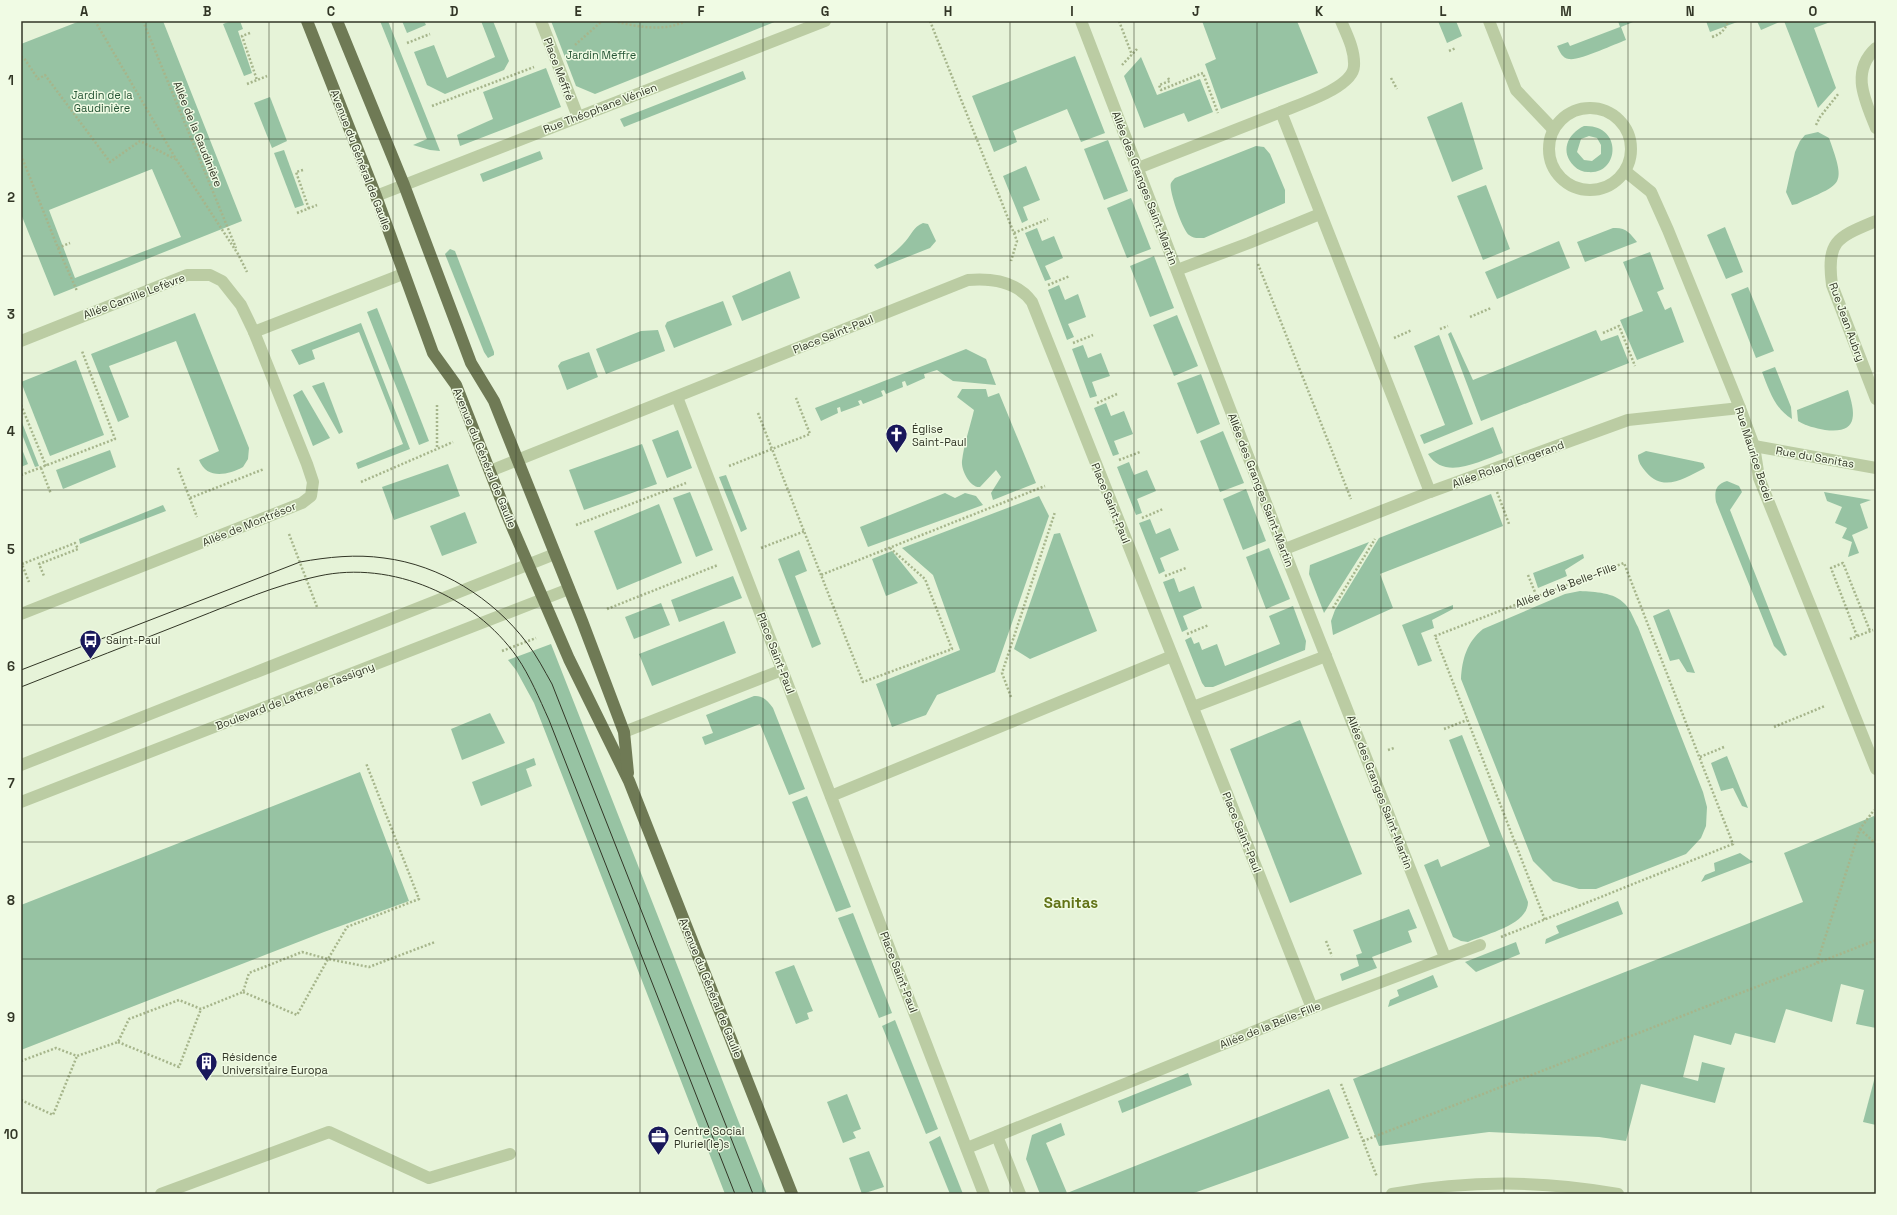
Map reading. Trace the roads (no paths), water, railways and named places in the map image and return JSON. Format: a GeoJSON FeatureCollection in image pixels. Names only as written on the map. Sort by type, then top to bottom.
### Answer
{"type":"FeatureCollection","features":[{"type":"Feature","properties":{"kind":"main road","name":"Avenue du Général de Gaulle"},"geometry":{"type":"LineString","coordinates":[[307,21],[376,196],[403,274],[433,353],[456,385],[490,471],[569,659],[629,781],[792,1194]]}},
{"type":"Feature","properties":{"kind":"main road","name":"Avenue du Général de Gaulle"},"geometry":{"type":"LineString","coordinates":[[337,21],[404,185],[472,363],[494,401],[518,459],[624,732],[629,781]]}},
{"type":"Feature","properties":{"kind":"street","name":"Place Meffré"},"geometry":{"type":"LineString","coordinates":[[541,21],[578,117]]}},
{"type":"Feature","properties":{"kind":"street","name":"Rue Théophane Vénien"},"geometry":{"type":"LineString","coordinates":[[376,196],[825,21]]}},
{"type":"Feature","properties":{"kind":"street","name":"Allée des Granges Saint-Martin"},"geometry":{"type":"LineString","coordinates":[[1081,21],[1284,549],[1445,957]]}},
{"type":"Feature","properties":{"kind":"street"},"geometry":{"type":"LineString","coordinates":[[1138,168],[1337,88],[1350,78],[1354,65],[1352,48],[1341,21]]}},
{"type":"Feature","properties":{"kind":"street"},"geometry":{"type":"LineString","coordinates":[[1489,21],[1516,90],[1553,128]]}},
{"type":"Feature","properties":{"kind":"street"},"geometry":{"type":"LineString","coordinates":[[1876,48],[1866,59],[1861,72],[1862,90],[1876,128]]}},
{"type":"Feature","properties":{"kind":"street"},"geometry":{"type":"LineString","coordinates":[[1586,107],[1599,108],[1611,113],[1621,122],[1628,133],[1631,146],[1630,159],[1625,171],[1616,182],[1603,189],[1589,191],[1575,188],[1562,181],[1553,170],[1549,156],[1548,142],[1553,128],[1562,118],[1586,107]]}},
{"type":"Feature","properties":{"kind":"street"},"geometry":{"type":"LineString","coordinates":[[1280,112],[1430,492]]}},
{"type":"Feature","properties":{"kind":"street","name":"Rue Maurice Bedel"},"geometry":{"type":"LineString","coordinates":[[1625,171],[1651,192],[1668,230],[1754,446],[1759,478],[1876,769]]}},
{"type":"Feature","properties":{"kind":"street"},"geometry":{"type":"LineString","coordinates":[[1177,270],[1249,244],[1320,214]]}},
{"type":"Feature","properties":{"kind":"street","name":"Rue Jean Aubry"},"geometry":{"type":"LineString","coordinates":[[1876,221],[1848,232],[1840,238],[1833,248],[1830,266],[1832,285],[1876,398]]}},
{"type":"Feature","properties":{"kind":"street"},"geometry":{"type":"LineString","coordinates":[[254,332],[403,274]]}},
{"type":"Feature","properties":{"kind":"street","name":"Allée Camille Lefèvre"},"geometry":{"type":"LineString","coordinates":[[21,341],[187,275],[210,275],[222,281],[241,305],[254,332]]}},
{"type":"Feature","properties":{"kind":"street","name":"Place Saint-Paul"},"geometry":{"type":"LineString","coordinates":[[967,1148],[677,397],[968,280],[984,279],[997,281],[1018,288],[1026,294],[1032,302],[1312,1008]]}},
{"type":"Feature","properties":{"kind":"street","name":"Allée de Montrésor"},"geometry":{"type":"LineString","coordinates":[[21,614],[280,512],[302,503],[312,496],[313,482],[307,464],[254,332]]}},
{"type":"Feature","properties":{"kind":"street"},"geometry":{"type":"LineString","coordinates":[[490,471],[677,397]]}},
{"type":"Feature","properties":{"kind":"street","name":"Allée Roland Engerand"},"geometry":{"type":"LineString","coordinates":[[1284,549],[1430,492],[1628,420],[1740,408]]}},
{"type":"Feature","properties":{"kind":"street","name":"Rue du Sanitas"},"geometry":{"type":"LineString","coordinates":[[1754,446],[1876,468]]}},
{"type":"Feature","properties":{"kind":"street"},"geometry":{"type":"LineString","coordinates":[[21,765],[555,554]]}},
{"type":"Feature","properties":{"kind":"street","name":"Boulevard de Lattre de Tassigny"},"geometry":{"type":"LineString","coordinates":[[21,802],[569,589]]}},
{"type":"Feature","properties":{"kind":"street"},"geometry":{"type":"LineString","coordinates":[[831,796],[1172,656]]}},
{"type":"Feature","properties":{"kind":"street"},"geometry":{"type":"LineString","coordinates":[[1193,707],[1326,656]]}},
{"type":"Feature","properties":{"kind":"street"},"geometry":{"type":"LineString","coordinates":[[624,732],[782,670]]}},
{"type":"Feature","properties":{"kind":"street","name":"Allée de la Belle-Fille"},"geometry":{"type":"LineString","coordinates":[[967,1148],[1312,1008],[1480,945]]}},
{"type":"Feature","properties":{"kind":"street"},"geometry":{"type":"LineString","coordinates":[[161,1194],[329,1132],[429,1178],[510,1154]]}},
{"type":"Feature","properties":{"kind":"street"},"geometry":{"type":"LineString","coordinates":[[997,1136],[1020,1194]]}},
{"type":"Feature","properties":{"kind":"street"},"geometry":{"type":"LineString","coordinates":[[967,1148],[984,1194]]}},
{"type":"Feature","properties":{"kind":"street"},"geometry":{"type":"LineString","coordinates":[[1392,1194],[1428,1187],[1480,1183],[1533,1183],[1582,1187],[1618,1194]]}},
{"type":"Feature","properties":{"kind":"tram line"},"geometry":{"type":"LineString","coordinates":[[21,670],[300,562],[310,560],[332,557],[363,556],[405,562],[445,576],[482,598],[498,612],[527,643],[552,684],[753,1194]]}},
{"type":"Feature","properties":{"kind":"tram line"},"geometry":{"type":"LineString","coordinates":[[21,687],[255,595],[287,584],[319,576],[347,572],[375,573],[402,579],[429,588],[455,600],[478,616],[499,635],[522,664],[549,720],[735,1194]]}},
{"type":"Feature","properties":{"kind":"place","name":"Église Saint-Paul"},"geometry":{"type":"Point","coordinates":[897,454]}},
{"type":"Feature","properties":{"kind":"place","name":"Saint-Paul"},"geometry":{"type":"Point","coordinates":[90,660]}},
{"type":"Feature","properties":{"kind":"place","name":"Résidence Universitaire Europa"},"geometry":{"type":"Point","coordinates":[207,1082]}},
{"type":"Feature","properties":{"kind":"place","name":"Centre Social Pluriel(le)s"},"geometry":{"type":"Point","coordinates":[659,1156]}},
{"type":"Feature","properties":{"kind":"district","name":"Sanitas"},"geometry":{"type":"Point","coordinates":[1071,902]}},
{"type":"Feature","properties":{"kind":"park label","name":"Jardin Meffre"},"geometry":{"type":"Point","coordinates":[601,55]}},
{"type":"Feature","properties":{"kind":"park label","name":"Jardin de la Gaudinière"},"geometry":{"type":"Point","coordinates":[102,101]}}]}
